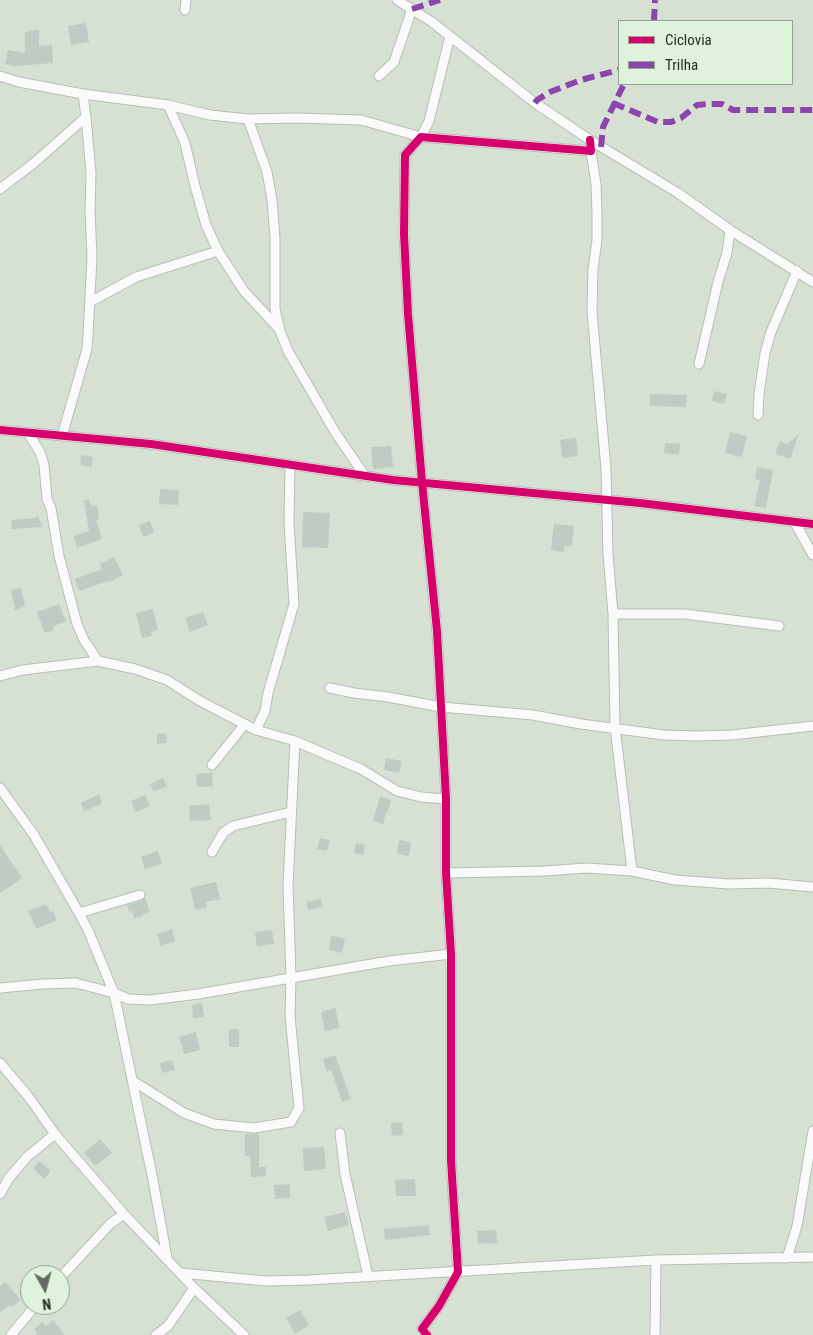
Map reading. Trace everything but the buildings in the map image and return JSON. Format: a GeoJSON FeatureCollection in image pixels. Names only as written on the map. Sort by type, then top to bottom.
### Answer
{"type":"FeatureCollection","features":[{"type":"Feature","properties":{"kind":"street"},"geometry":{"type":"LineString","coordinates":[[185,10],[186,0]]}},
{"type":"Feature","properties":{"kind":"street"},"geometry":{"type":"LineString","coordinates":[[397,0],[450,36],[535,102],[590,140],[678,193],[730,230],[813,282]]}},
{"type":"Feature","properties":{"kind":"street"},"geometry":{"type":"LineString","coordinates":[[380,76],[394,62],[412,9]]}},
{"type":"Feature","properties":{"kind":"street"},"geometry":{"type":"LineString","coordinates":[[414,1335],[424,1332],[458,1272],[451,1160],[451,954],[446,873],[446,799],[437,630],[408,314],[403,175],[405,155],[421,137],[429,121],[450,36]]}},
{"type":"Feature","properties":{"kind":"street"},"geometry":{"type":"LineString","coordinates":[[0,76],[19,82],[83,94],[168,105],[210,115],[248,120],[305,118],[361,120],[421,137],[592,151]]}},
{"type":"Feature","properties":{"kind":"street"},"geometry":{"type":"LineString","coordinates":[[62,436],[87,349],[90,302],[92,257],[91,173],[83,94]]}},
{"type":"Feature","properties":{"kind":"street"},"geometry":{"type":"LineString","coordinates":[[168,105],[185,143],[206,225],[218,251],[244,291],[280,331]]}},
{"type":"Feature","properties":{"kind":"street"},"geometry":{"type":"LineString","coordinates":[[0,189],[34,163],[86,117]]}},
{"type":"Feature","properties":{"kind":"street"},"geometry":{"type":"LineString","coordinates":[[248,120],[267,172],[272,200],[275,238],[275,309],[280,331],[288,351],[330,424],[365,476]]}},
{"type":"Feature","properties":{"kind":"street"},"geometry":{"type":"LineString","coordinates":[[590,140],[596,184],[597,215],[592,312],[607,501],[608,554],[614,614],[615,727],[632,871]]}},
{"type":"Feature","properties":{"kind":"street"},"geometry":{"type":"LineString","coordinates":[[699,364],[718,282],[727,253],[730,230]]}},
{"type":"Feature","properties":{"kind":"street"},"geometry":{"type":"LineString","coordinates":[[90,302],[136,276],[218,251]]}},
{"type":"Feature","properties":{"kind":"street"},"geometry":{"type":"LineString","coordinates":[[758,415],[765,353],[797,271]]}},
{"type":"Feature","properties":{"kind":"street"},"geometry":{"type":"LineString","coordinates":[[0,430],[151,444],[393,480],[640,503],[813,524]]}},
{"type":"Feature","properties":{"kind":"street"},"geometry":{"type":"LineString","coordinates":[[28,433],[40,452],[44,465],[47,499],[51,508],[60,556],[77,624],[84,640],[98,661]]}},
{"type":"Feature","properties":{"kind":"street"},"geometry":{"type":"LineString","coordinates":[[256,730],[265,711],[268,692],[294,604],[289,523],[290,465]]}},
{"type":"Feature","properties":{"kind":"street"},"geometry":{"type":"LineString","coordinates":[[796,523],[813,555]]}},
{"type":"Feature","properties":{"kind":"street"},"geometry":{"type":"LineString","coordinates":[[614,614],[685,614],[779,626]]}},
{"type":"Feature","properties":{"kind":"street"},"geometry":{"type":"LineString","coordinates":[[0,676],[23,670],[98,661],[134,669],[168,680],[200,701],[256,730],[295,741],[361,769],[398,791],[421,797],[446,799]]}},
{"type":"Feature","properties":{"kind":"street"},"geometry":{"type":"LineString","coordinates":[[330,688],[441,707],[533,715],[580,724],[615,727],[664,735],[741,734],[813,726]]}},
{"type":"Feature","properties":{"kind":"street"},"geometry":{"type":"LineString","coordinates":[[212,765],[245,724]]}},
{"type":"Feature","properties":{"kind":"street"},"geometry":{"type":"LineString","coordinates":[[133,1081],[184,1113],[214,1124],[254,1128],[291,1122],[299,1108],[290,1016],[291,978],[288,885],[295,741]]}},
{"type":"Feature","properties":{"kind":"street"},"geometry":{"type":"LineString","coordinates":[[0,788],[3,800],[34,835],[79,913],[114,993],[167,1258]]}},
{"type":"Feature","properties":{"kind":"street"},"geometry":{"type":"LineString","coordinates":[[212,852],[223,833],[233,826],[291,812]]}},
{"type":"Feature","properties":{"kind":"street"},"geometry":{"type":"LineString","coordinates":[[446,873],[586,868],[632,871],[675,880],[729,884],[768,883],[813,888]]}},
{"type":"Feature","properties":{"kind":"street"},"geometry":{"type":"LineString","coordinates":[[79,913],[140,895]]}},
{"type":"Feature","properties":{"kind":"street"},"geometry":{"type":"LineString","coordinates":[[0,988],[42,984],[76,984],[114,993],[128,999],[150,1000],[198,994],[389,961],[451,954]]}},
{"type":"Feature","properties":{"kind":"street"},"geometry":{"type":"LineString","coordinates":[[0,1064],[124,1214],[194,1288],[244,1335]]}},
{"type":"Feature","properties":{"kind":"street"},"geometry":{"type":"LineString","coordinates":[[787,1258],[797,1226],[813,1131]]}},
{"type":"Feature","properties":{"kind":"street"},"geometry":{"type":"LineString","coordinates":[[340,1133],[346,1174],[368,1276]]}},
{"type":"Feature","properties":{"kind":"street"},"geometry":{"type":"LineString","coordinates":[[0,1194],[9,1178],[27,1157],[56,1134]]}},
{"type":"Feature","properties":{"kind":"street"},"geometry":{"type":"LineString","coordinates":[[70,1267],[110,1224],[124,1214]]}},
{"type":"Feature","properties":{"kind":"street"},"geometry":{"type":"LineString","coordinates":[[181,1273],[266,1281],[308,1280],[656,1260],[813,1257]]}},
{"type":"Feature","properties":{"kind":"street"},"geometry":{"type":"LineString","coordinates":[[655,1335],[656,1260]]}},
{"type":"Feature","properties":{"kind":"street"},"geometry":{"type":"LineString","coordinates":[[156,1335],[168,1326],[194,1288]]}},
{"type":"Feature","properties":{"kind":"street"},"geometry":{"type":"LineString","coordinates":[[11,1335],[28,1315]]}},
{"type":"Feature","properties":{"kind":"marked path"},"geometry":{"type":"LineString","coordinates":[[412,9],[440,0]]}},
{"type":"Feature","properties":{"kind":"marked path"},"geometry":{"type":"LineString","coordinates":[[654,20],[655,0]]}},
{"type":"Feature","properties":{"kind":"marked path"},"geometry":{"type":"LineString","coordinates":[[535,103],[550,92],[581,80],[618,70]]}},
{"type":"Feature","properties":{"kind":"marked path"},"geometry":{"type":"LineString","coordinates":[[601,147],[603,127],[624,85]]}},
{"type":"Feature","properties":{"kind":"marked path"},"geometry":{"type":"LineString","coordinates":[[613,103],[658,122],[671,122],[681,118],[697,105],[707,104],[722,104],[733,110],[813,110]]}},
{"type":"Feature","properties":{"kind":"cycle path"},"geometry":{"type":"LineString","coordinates":[[427,1335],[422,1329],[439,1306],[458,1272],[451,1160],[451,954],[446,873],[446,799],[437,631],[408,314],[404,234],[405,155],[421,137],[591,151],[590,140]]}},
{"type":"Feature","properties":{"kind":"cycle path"},"geometry":{"type":"LineString","coordinates":[[0,430],[151,444],[393,480],[640,503],[813,524]]}}]}
